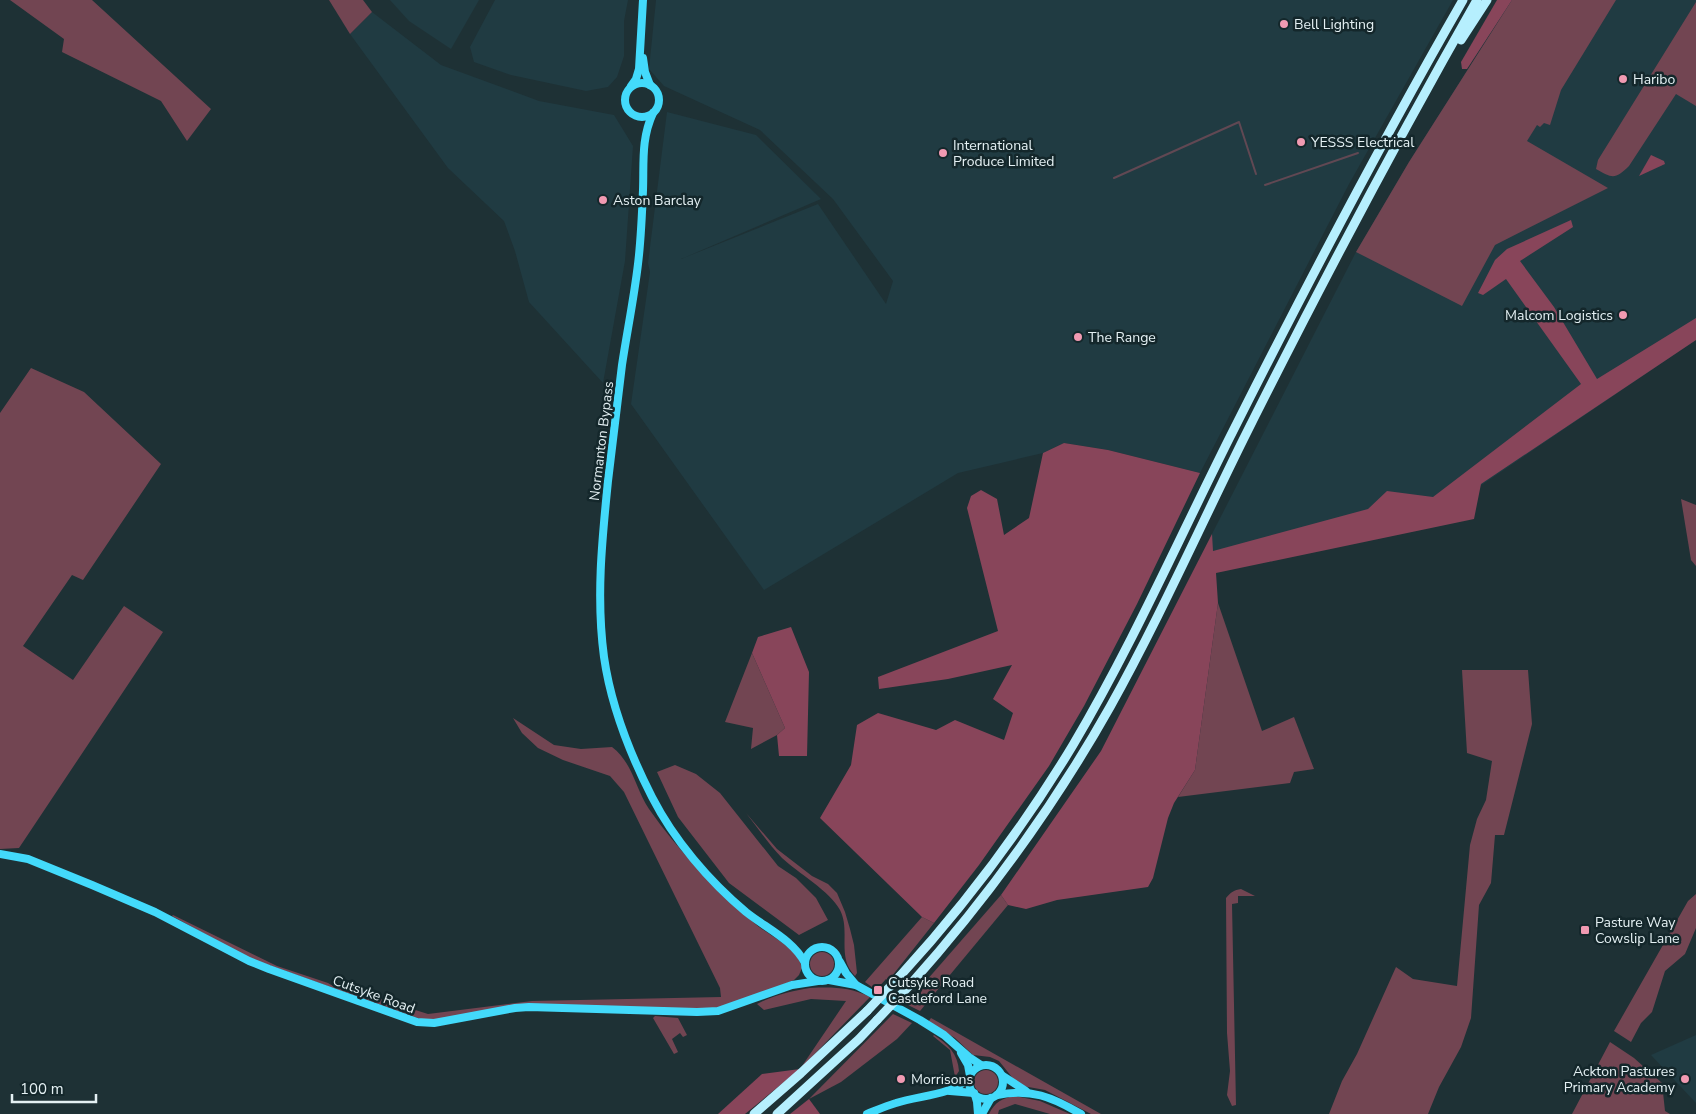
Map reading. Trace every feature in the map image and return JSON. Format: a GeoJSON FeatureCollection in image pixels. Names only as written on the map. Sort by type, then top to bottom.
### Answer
{"type":"FeatureCollection","features":[{"type":"Feature","properties":{"kind":"highway"},"geometry":{"type":"LineString","coordinates":[[754,1114],[867,1011],[900,976],[941,931],[977,886],[1032,810],[1086,722],[1122,655],[1297,306],[1462,0]]}},
{"type":"Feature","properties":{"kind":"highway"},"geometry":{"type":"LineString","coordinates":[[777,1114],[859,1039],[957,932],[1041,819],[1096,732],[1143,645],[1304,321],[1416,110],[1478,0]]}},
{"type":"Feature","properties":{"kind":"highway"},"geometry":{"type":"LineString","coordinates":[[1416,110],[1487,0]]}},
{"type":"Feature","properties":{"kind":"main road"},"geometry":{"type":"LineString","coordinates":[[628,90],[640,83],[650,85],[655,89],[659,97],[658,106],[653,113],[644,117],[633,115],[625,104],[628,90],[637,74],[641,49],[643,0]]}},
{"type":"Feature","properties":{"kind":"main road"},"geometry":{"type":"LineString","coordinates":[[641,49],[645,72],[650,85]]}},
{"type":"Feature","properties":{"kind":"main road","name":"Normanton Bypass"},"geometry":{"type":"LineString","coordinates":[[653,113],[644,136],[641,238],[622,365],[602,540],[599,595],[604,657],[613,698],[624,734],[652,798],[666,820],[696,861],[728,896],[793,946]]}},
{"type":"Feature","properties":{"kind":"main road","name":"Normanton Bypass"},"geometry":{"type":"LineString","coordinates":[[633,115],[639,122],[644,149]]}},
{"type":"Feature","properties":{"kind":"main road","name":"Cutsyke Road"},"geometry":{"type":"LineString","coordinates":[[0,854],[28,859],[155,912],[234,953],[270,969],[417,1022],[434,1023],[529,1007],[688,1012],[718,1011],[792,985],[818,981]]}},
{"type":"Feature","properties":{"kind":"main road"},"geometry":{"type":"LineString","coordinates":[[793,946],[815,948]]}},
{"type":"Feature","properties":{"kind":"main road"},"geometry":{"type":"LineString","coordinates":[[793,946],[805,964],[810,976],[818,981],[829,980],[856,985],[944,1035],[981,1065],[994,1066],[1003,1076],[1028,1092],[1054,1099],[1081,1114]]}},
{"type":"Feature","properties":{"kind":"main road"},"geometry":{"type":"LineString","coordinates":[[792,985],[802,973],[808,954],[821,946],[830,948],[836,953],[846,973],[856,985]]}},
{"type":"Feature","properties":{"kind":"main road"},"geometry":{"type":"LineString","coordinates":[[829,980],[838,972],[840,961]]}},
{"type":"Feature","properties":{"kind":"main road"},"geometry":{"type":"LineString","coordinates":[[958,1047],[968,1065],[970,1077]]}},
{"type":"Feature","properties":{"kind":"main road"},"geometry":{"type":"LineString","coordinates":[[980,1114],[978,1102],[969,1085],[972,1071],[981,1065]]}},
{"type":"Feature","properties":{"kind":"main road"},"geometry":{"type":"LineString","coordinates":[[980,1114],[1003,1084],[1003,1076]]}},
{"type":"Feature","properties":{"kind":"main road"},"geometry":{"type":"LineString","coordinates":[[867,1114],[896,1103],[948,1090],[962,1084],[970,1077]]}},
{"type":"Feature","properties":{"kind":"main road"},"geometry":{"type":"LineString","coordinates":[[948,1090],[974,1094],[980,1098],[1028,1092]]}},
{"type":"Feature","properties":{"kind":"shaded area"},"geometry":{"type":"Polygon","coordinates":[[[10,0],[92,0],[211,109],[187,141],[161,101],[62,52],[64,39],[10,0]]]}},
{"type":"Feature","properties":{"kind":"shaded area"},"geometry":{"type":"Polygon","coordinates":[[[329,0],[363,0],[372,12],[350,34],[329,0]]]}},
{"type":"Feature","properties":{"kind":"shaded area"},"geometry":{"type":"Polygon","coordinates":[[[390,0],[479,0],[451,49],[409,21],[390,0]]]}},
{"type":"Feature","properties":{"kind":"shaded area"},"geometry":{"type":"Polygon","coordinates":[[[495,0],[628,0],[624,21],[624,56],[617,77],[608,87],[586,91],[511,75],[474,62],[470,47],[495,0]]]}},
{"type":"Feature","properties":{"kind":"shaded area"},"geometry":{"type":"Polygon","coordinates":[[[656,0],[1453,0],[1349,184],[1200,473],[1108,450],[1064,443],[1043,453],[958,473],[764,590],[631,404],[650,272],[648,263],[667,112],[756,135],[821,199],[681,259],[818,204],[886,304],[893,281],[833,199],[760,130],[664,86],[649,69],[656,0]]]}},
{"type":"Feature","properties":{"kind":"shaded area"},"geometry":{"type":"Polygon","coordinates":[[[1497,0],[1512,0],[1467,69],[1462,69],[1461,62],[1497,0]]]}},
{"type":"Feature","properties":{"kind":"shaded area"},"geometry":{"type":"Polygon","coordinates":[[[1512,0],[1696,0],[1696,340],[1446,509],[1212,551],[1212,534],[1356,252],[1409,162],[1512,0]]]}},
{"type":"Feature","properties":{"kind":"shaded area"},"geometry":{"type":"Polygon","coordinates":[[[1512,0],[1616,0],[1561,90],[1550,125],[1544,123],[1540,127],[1537,125],[1527,141],[1608,188],[1495,245],[1462,306],[1356,252],[1409,162],[1512,0]]]}},
{"type":"Feature","properties":{"kind":"shaded area"},"geometry":{"type":"Polygon","coordinates":[[[1696,2],[1696,106],[1676,94],[1624,171],[1610,176],[1596,169],[1598,160],[1696,2]]]}},
{"type":"Feature","properties":{"kind":"shaded area"},"geometry":{"type":"Polygon","coordinates":[[[372,12],[441,65],[539,101],[614,115],[633,146],[625,261],[603,383],[529,302],[515,251],[504,221],[448,168],[350,34],[372,12]]]}},
{"type":"Feature","properties":{"kind":"shaded area"},"geometry":{"type":"Polygon","coordinates":[[[1651,155],[1664,161],[1665,164],[1639,176],[1651,155]]]}},
{"type":"Feature","properties":{"kind":"shaded area"},"geometry":{"type":"Polygon","coordinates":[[[1571,220],[1573,227],[1520,261],[1554,307],[1597,379],[1696,318],[1696,340],[1481,484],[1474,519],[1216,573],[1218,603],[1195,770],[1174,803],[1168,818],[1153,878],[1148,887],[1057,900],[1026,909],[1008,905],[1001,895],[1101,751],[1212,534],[1213,551],[1368,509],[1387,491],[1433,497],[1581,384],[1506,279],[1483,295],[1478,293],[1495,260],[1507,249],[1571,220]]]}},
{"type":"Feature","properties":{"kind":"shaded area"},"geometry":{"type":"Polygon","coordinates":[[[31,368],[84,392],[161,464],[83,580],[72,575],[23,646],[73,680],[124,606],[163,632],[19,848],[0,849],[0,413],[31,368]]]}},
{"type":"Feature","properties":{"kind":"shaded area"},"geometry":{"type":"Polygon","coordinates":[[[1064,443],[1108,450],[1200,473],[1137,604],[1084,706],[1049,766],[979,865],[934,923],[922,917],[820,818],[851,765],[857,725],[878,713],[936,730],[955,720],[1004,740],[1013,713],[993,699],[1012,665],[948,679],[879,689],[878,677],[998,631],[967,508],[971,496],[981,490],[997,499],[1004,535],[1029,518],[1043,453],[1064,443]]]}},
{"type":"Feature","properties":{"kind":"shaded area"},"geometry":{"type":"Polygon","coordinates":[[[1681,499],[1696,505],[1696,566],[1691,560],[1681,499]]]}},
{"type":"Feature","properties":{"kind":"shaded area"},"geometry":{"type":"Polygon","coordinates":[[[1218,603],[1262,731],[1294,717],[1314,769],[1294,772],[1290,783],[1178,797],[1195,770],[1218,603]]]}},
{"type":"Feature","properties":{"kind":"shaded area"},"geometry":{"type":"Polygon","coordinates":[[[791,627],[809,672],[807,756],[779,756],[777,735],[785,728],[752,653],[758,637],[791,627]]]}},
{"type":"Feature","properties":{"kind":"shaded area"},"geometry":{"type":"Polygon","coordinates":[[[752,653],[785,728],[777,735],[751,749],[753,728],[725,722],[752,653]]]}},
{"type":"Feature","properties":{"kind":"shaded area"},"geometry":{"type":"Polygon","coordinates":[[[1462,670],[1528,670],[1532,724],[1504,835],[1495,835],[1491,883],[1479,905],[1471,1018],[1461,1047],[1439,1087],[1428,1114],[1329,1114],[1342,1081],[1357,1054],[1396,967],[1413,979],[1457,986],[1470,845],[1477,819],[1486,800],[1492,761],[1467,753],[1462,670]]]}},
{"type":"Feature","properties":{"kind":"shaded area"},"geometry":{"type":"Polygon","coordinates":[[[513,718],[554,745],[581,749],[612,747],[619,753],[625,760],[644,801],[672,840],[739,909],[759,927],[782,942],[795,954],[802,968],[799,975],[794,980],[741,1002],[716,1009],[523,1006],[426,1021],[249,958],[172,916],[277,966],[333,986],[428,1014],[532,1001],[721,997],[720,988],[624,792],[610,776],[563,760],[538,748],[522,733],[513,718]]]}},
{"type":"Feature","properties":{"kind":"shaded area"},"geometry":{"type":"Polygon","coordinates":[[[675,765],[696,774],[720,793],[778,866],[796,878],[816,898],[828,920],[799,935],[729,883],[678,817],[657,772],[675,765]]]}},
{"type":"Feature","properties":{"kind":"shaded area"},"geometry":{"type":"Polygon","coordinates":[[[746,813],[777,849],[812,876],[828,884],[837,893],[845,912],[854,945],[857,973],[855,976],[849,969],[846,961],[844,926],[840,910],[829,896],[782,858],[746,813]]]}},
{"type":"Feature","properties":{"kind":"shaded area"},"geometry":{"type":"Polygon","coordinates":[[[1241,889],[1255,896],[1238,896],[1238,903],[1232,904],[1236,1105],[1232,1106],[1227,1095],[1230,1071],[1227,1033],[1226,898],[1229,894],[1241,889]]]}},
{"type":"Feature","properties":{"kind":"shaded area"},"geometry":{"type":"Polygon","coordinates":[[[1696,894],[1696,928],[1685,954],[1665,971],[1652,1012],[1641,1023],[1631,1042],[1614,1031],[1688,901],[1696,894]]]}},
{"type":"Feature","properties":{"kind":"shaded area"},"geometry":{"type":"Polygon","coordinates":[[[1001,895],[1008,905],[920,1011],[906,1004],[1001,895]]]}},
{"type":"Feature","properties":{"kind":"shaded area"},"geometry":{"type":"Polygon","coordinates":[[[922,917],[934,923],[888,981],[886,979],[876,990],[865,982],[922,917]]]}},
{"type":"Feature","properties":{"kind":"shaded area"},"geometry":{"type":"Polygon","coordinates":[[[822,952],[831,955],[834,964],[831,973],[822,976],[813,973],[810,964],[813,955],[822,952]]]}},
{"type":"Feature","properties":{"kind":"shaded area"},"geometry":{"type":"Polygon","coordinates":[[[810,988],[841,988],[870,997],[800,1069],[846,1001],[811,999],[764,1010],[757,1004],[783,994],[810,988]]]}},
{"type":"Feature","properties":{"kind":"shaded area"},"geometry":{"type":"Polygon","coordinates":[[[893,1014],[912,1023],[897,1039],[841,1082],[809,1099],[893,1014]]]}},
{"type":"Feature","properties":{"kind":"shaded area"},"geometry":{"type":"Polygon","coordinates":[[[655,1016],[678,1018],[687,1035],[683,1037],[680,1033],[672,1039],[678,1052],[674,1054],[653,1018],[655,1016]]]}},
{"type":"Feature","properties":{"kind":"shaded area"},"geometry":{"type":"Polygon","coordinates":[[[931,1018],[1101,1114],[1091,1114],[1045,1090],[1023,1086],[1015,1081],[999,1061],[990,1057],[973,1055],[955,1038],[928,1022],[931,1018]]]}},
{"type":"Feature","properties":{"kind":"shaded area"},"geometry":{"type":"Polygon","coordinates":[[[934,1035],[948,1046],[957,1059],[959,1071],[955,1077],[950,1050],[934,1035]]]}},
{"type":"Feature","properties":{"kind":"shaded area","name":"Ackton Pastures Primary Academy"},"geometry":{"type":"Polygon","coordinates":[[[1696,1035],[1696,1103],[1651,1055],[1696,1035]]]}},
{"type":"Feature","properties":{"kind":"shaded area"},"geometry":{"type":"Polygon","coordinates":[[[1610,1042],[1634,1058],[1662,1083],[1665,1111],[1670,1114],[1572,1114],[1610,1042]]]}},
{"type":"Feature","properties":{"kind":"shaded area"},"geometry":{"type":"Polygon","coordinates":[[[800,1069],[745,1114],[718,1114],[762,1074],[800,1069]]]}},
{"type":"Feature","properties":{"kind":"shaded area"},"geometry":{"type":"Polygon","coordinates":[[[986,1070],[995,1073],[998,1082],[995,1091],[986,1094],[977,1091],[974,1082],[977,1073],[986,1070]]]}},
{"type":"Feature","properties":{"kind":"shaded area"},"geometry":{"type":"Polygon","coordinates":[[[1015,1096],[1040,1101],[1070,1114],[1050,1114],[1015,1104],[999,1110],[998,1114],[989,1114],[999,1101],[1015,1096]]]}},
{"type":"Feature","properties":{"kind":"shaded area"},"geometry":{"type":"Polygon","coordinates":[[[809,1099],[820,1114],[790,1114],[809,1099]]]}},
{"type":"Feature","properties":{"kind":"waterway"},"geometry":{"type":"LineString","coordinates":[[1114,178],[1239,122],[1256,174]]}},
{"type":"Feature","properties":{"kind":"waterway"},"geometry":{"type":"LineString","coordinates":[[1265,185],[1358,153]]}},
{"type":"Feature","properties":{"kind":"place","name":"Bell Lighting"},"geometry":{"type":"Point","coordinates":[1284,24]}},
{"type":"Feature","properties":{"kind":"place","name":"Haribo"},"geometry":{"type":"Point","coordinates":[1623,79]}},
{"type":"Feature","properties":{"kind":"place","name":"YESSS Electrical"},"geometry":{"type":"Point","coordinates":[1301,142]}},
{"type":"Feature","properties":{"kind":"place","name":"International Produce Limited"},"geometry":{"type":"Point","coordinates":[943,153]}},
{"type":"Feature","properties":{"kind":"place","name":"Aston Barclay"},"geometry":{"type":"Point","coordinates":[603,200]}},
{"type":"Feature","properties":{"kind":"place","name":"Malcom Logistics"},"geometry":{"type":"Point","coordinates":[1623,315]}},
{"type":"Feature","properties":{"kind":"place","name":"The Range"},"geometry":{"type":"Point","coordinates":[1078,337]}},
{"type":"Feature","properties":{"kind":"place","name":"Pasture Way Cowslip Lane"},"geometry":{"type":"Point","coordinates":[1585,930]}},
{"type":"Feature","properties":{"kind":"place","name":"Cutsyke Road Castleford Lane"},"geometry":{"type":"Point","coordinates":[878,990]}},
{"type":"Feature","properties":{"kind":"place","name":"Morrisons"},"geometry":{"type":"Point","coordinates":[901,1079]}},
{"type":"Feature","properties":{"kind":"place","name":"Ackton Pastures Primary Academy"},"geometry":{"type":"Point","coordinates":[1685,1079]}}]}
